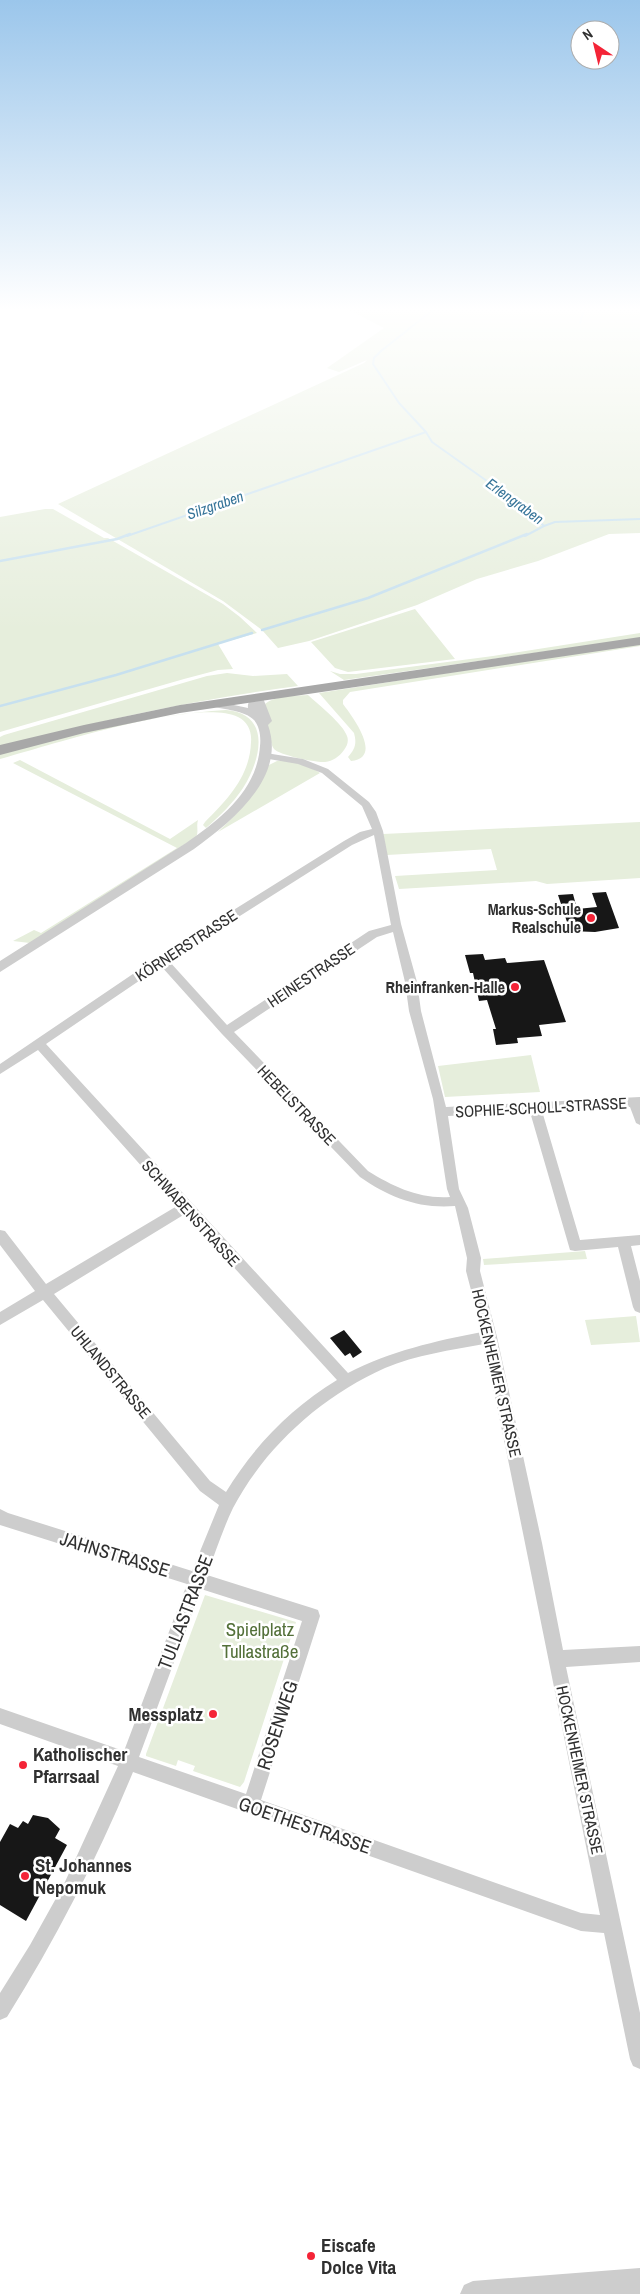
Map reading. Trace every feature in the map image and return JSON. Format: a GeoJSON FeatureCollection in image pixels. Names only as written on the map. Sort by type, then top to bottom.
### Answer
{"type":"FeatureCollection","features":[{"type":"Feature","properties":{"kind":"main road"},"geometry":{"type":"LineString","coordinates":[[0,750],[128,719],[215,704],[640,641]]}},
{"type":"Feature","properties":{"kind":"street"},"geometry":{"type":"LineString","coordinates":[[215,704],[238,709],[260,721],[266,721],[258,698]]}},
{"type":"Feature","properties":{"kind":"street"},"geometry":{"type":"LineString","coordinates":[[0,967],[210,833],[241,803],[254,784],[266,756],[260,721]]}},
{"type":"Feature","properties":{"kind":"street","name":"HOCKENHEIMER STRASSE"},"geometry":{"type":"LineString","coordinates":[[266,756],[300,760],[325,770],[366,804],[378,831],[413,989],[415,1011],[441,1112],[453,1190],[472,1249],[473,1271],[490,1338],[534,1543],[556,1659],[640,2059]]}},
{"type":"Feature","properties":{"kind":"street","name":"KÖRNERSTRASSE"},"geometry":{"type":"LineString","coordinates":[[0,1070],[162,960],[348,842],[364,834],[378,831]]}},
{"type":"Feature","properties":{"kind":"street","name":"HEINESTRASSE"},"geometry":{"type":"LineString","coordinates":[[226,1031],[373,934],[398,928]]}},
{"type":"Feature","properties":{"kind":"street","name":"HEBELSTRASSE"},"geometry":{"type":"LineString","coordinates":[[162,960],[226,1031],[364,1174],[384,1187],[417,1201],[458,1201]]}},
{"type":"Feature","properties":{"kind":"street","name":"SCHWABENSTRASSE"},"geometry":{"type":"LineString","coordinates":[[38,1043],[346,1381]]}},
{"type":"Feature","properties":{"kind":"street"},"geometry":{"type":"LineString","coordinates":[[637,1102],[640,1120]]}},
{"type":"Feature","properties":{"kind":"street","name":"SOPHIE-SCHOLL-STRASSE"},"geometry":{"type":"LineString","coordinates":[[441,1112],[637,1102]]}},
{"type":"Feature","properties":{"kind":"street"},"geometry":{"type":"LineString","coordinates":[[535,1107],[575,1246],[640,1240]]}},
{"type":"Feature","properties":{"kind":"street"},"geometry":{"type":"LineString","coordinates":[[0,1320],[186,1207]]}},
{"type":"Feature","properties":{"kind":"street","name":"UHLANDSTRASSE"},"geometry":{"type":"LineString","coordinates":[[0,1235],[44,1292],[205,1486],[228,1503]]}},
{"type":"Feature","properties":{"kind":"street"},"geometry":{"type":"LineString","coordinates":[[623,1242],[640,1307]]}},
{"type":"Feature","properties":{"kind":"street","name":"TULLASTRASSE"},"geometry":{"type":"LineString","coordinates":[[0,2010],[51,1928],[100,1829],[128,1763],[228,1503],[249,1471],[299,1414],[346,1381],[406,1354],[452,1343],[490,1338]]}},
{"type":"Feature","properties":{"kind":"street","name":"JAHNSTRASSE"},"geometry":{"type":"LineString","coordinates":[[2,1520],[312,1616]]}},
{"type":"Feature","properties":{"kind":"street","name":"ROSENWEG"},"geometry":{"type":"LineString","coordinates":[[251,1805],[312,1616]]}},
{"type":"Feature","properties":{"kind":"street"},"geometry":{"type":"LineString","coordinates":[[556,1659],[640,1654]]}},
{"type":"Feature","properties":{"kind":"street","name":"GOETHESTRASSE"},"geometry":{"type":"LineString","coordinates":[[0,1716],[128,1763],[581,1922],[613,1925]]}},
{"type":"Feature","properties":{"kind":"street"},"geometry":{"type":"LineString","coordinates":[[473,2294],[640,2281]]}},
{"type":"Feature","properties":{"kind":"green space"},"geometry":{"type":"Polygon","coordinates":[[[247,417],[640,417],[640,533],[609,534],[538,561],[477,579],[417,605],[309,641],[278,648],[262,630],[223,601],[58,504],[247,417]]]}},
{"type":"Feature","properties":{"kind":"green space"},"geometry":{"type":"Polygon","coordinates":[[[53,509],[104,538],[108,538],[223,604],[240,617],[257,633],[218,644],[233,669],[218,670],[184,679],[0,732],[0,517],[53,509]]]}},
{"type":"Feature","properties":{"kind":"green space"},"geometry":{"type":"Polygon","coordinates":[[[415,609],[455,659],[348,672],[335,668],[311,642],[415,609]]]}},
{"type":"Feature","properties":{"kind":"green space"},"geometry":{"type":"Polygon","coordinates":[[[640,633],[640,638],[344,680],[330,671],[340,674],[356,674],[493,656],[640,633]]]}},
{"type":"Feature","properties":{"kind":"green space"},"geometry":{"type":"Polygon","coordinates":[[[640,643],[640,646],[350,692],[343,700],[343,704],[363,736],[365,745],[365,753],[361,758],[351,761],[348,757],[355,746],[354,733],[319,693],[640,643]]]}},
{"type":"Feature","properties":{"kind":"green space"},"geometry":{"type":"Polygon","coordinates":[[[227,673],[253,676],[287,674],[298,686],[223,697],[148,712],[0,747],[0,737],[4,735],[207,676],[227,673]]]}},
{"type":"Feature","properties":{"kind":"green space"},"geometry":{"type":"Polygon","coordinates":[[[308,695],[336,720],[347,736],[347,745],[338,757],[331,761],[321,762],[290,756],[277,751],[272,745],[265,704],[280,697],[308,695]]]}},
{"type":"Feature","properties":{"kind":"green space"},"geometry":{"type":"Polygon","coordinates":[[[226,710],[241,713],[251,720],[256,729],[258,740],[258,752],[254,765],[243,788],[226,809],[206,828],[203,825],[229,796],[247,766],[251,735],[247,724],[238,717],[218,713],[191,713],[226,710]]]}},
{"type":"Feature","properties":{"kind":"green space"},"geometry":{"type":"Polygon","coordinates":[[[156,718],[85,735],[0,759],[0,753],[84,732],[156,718]]]}},
{"type":"Feature","properties":{"kind":"green space"},"geometry":{"type":"Polygon","coordinates":[[[20,760],[170,839],[198,820],[197,835],[196,837],[30,943],[13,941],[34,930],[41,933],[177,848],[13,763],[20,760]]]}},
{"type":"Feature","properties":{"kind":"green space"},"geometry":{"type":"Polygon","coordinates":[[[277,761],[299,764],[320,773],[218,832],[237,813],[269,765],[277,761]]]}},
{"type":"Feature","properties":{"kind":"green space"},"geometry":{"type":"Polygon","coordinates":[[[640,822],[640,878],[547,884],[536,881],[399,889],[395,876],[497,870],[491,849],[387,855],[383,834],[640,822]]]}},
{"type":"Feature","properties":{"kind":"green space"},"geometry":{"type":"Polygon","coordinates":[[[531,1055],[540,1092],[445,1097],[438,1066],[531,1055]]]}},
{"type":"Feature","properties":{"kind":"green space"},"geometry":{"type":"Polygon","coordinates":[[[585,1251],[587,1259],[484,1265],[483,1259],[585,1251]]]}},
{"type":"Feature","properties":{"kind":"green space"},"geometry":{"type":"Polygon","coordinates":[[[636,1316],[640,1342],[591,1345],[585,1320],[636,1316]]]}},
{"type":"Feature","properties":{"kind":"green space","name":"Spielplatz Tullastraße"},"geometry":{"type":"Polygon","coordinates":[[[205,1595],[296,1622],[244,1782],[240,1787],[193,1771],[195,1766],[178,1760],[176,1766],[146,1756],[205,1595]]]}},
{"type":"Feature","properties":{"kind":"building","name":"Markus-Schule Realschule"},"geometry":{"type":"Polygon","coordinates":[[[606,892],[619,928],[595,932],[570,931],[558,895],[573,894],[577,909],[597,907],[592,893],[606,892]]]}},
{"type":"Feature","properties":{"kind":"building","name":"Rheinfranken-Halle"},"geometry":{"type":"Polygon","coordinates":[[[483,954],[485,960],[505,958],[507,963],[544,960],[566,1022],[539,1025],[542,1036],[517,1038],[518,1043],[496,1045],[493,1029],[496,1029],[487,1000],[479,1001],[473,973],[470,973],[465,955],[483,954]]]}},
{"type":"Feature","properties":{"kind":"building"},"geometry":{"type":"Polygon","coordinates":[[[344,1330],[362,1352],[353,1358],[350,1353],[345,1356],[330,1338],[344,1330]]]}},
{"type":"Feature","properties":{"kind":"building","name":"St. Johannes Nepomuk"},"geometry":{"type":"Polygon","coordinates":[[[33,1815],[48,1818],[60,1829],[55,1838],[67,1845],[26,1921],[0,1905],[0,1842],[10,1824],[18,1828],[23,1821],[28,1824],[33,1815]]]}},
{"type":"Feature","properties":{"kind":"waterway","name":"Erlengraben"},"geometry":{"type":"LineString","coordinates":[[412,417],[426,432]]}},
{"type":"Feature","properties":{"kind":"waterway","name":"Silzgraben"},"geometry":{"type":"LineString","coordinates":[[127,536],[426,432]]}},
{"type":"Feature","properties":{"kind":"waterway","name":"Erlengraben"},"geometry":{"type":"LineString","coordinates":[[426,432],[432,442],[525,508],[544,526]]}},
{"type":"Feature","properties":{"kind":"waterway","name":"Erlengraben"},"geometry":{"type":"LineString","coordinates":[[544,526],[555,522],[640,519]]}},
{"type":"Feature","properties":{"kind":"waterway"},"geometry":{"type":"LineString","coordinates":[[525,536],[544,526]]}},
{"type":"Feature","properties":{"kind":"waterway","name":"Silzgraben"},"geometry":{"type":"LineString","coordinates":[[0,561],[117,539],[130,534]]}},
{"type":"Feature","properties":{"kind":"waterway"},"geometry":{"type":"LineString","coordinates":[[262,630],[368,598],[527,534]]}},
{"type":"Feature","properties":{"kind":"waterway"},"geometry":{"type":"LineString","coordinates":[[0,706],[116,675],[252,633]]}},
{"type":"Feature","properties":{"kind":"place","name":"Markus-Schule Realschule"},"geometry":{"type":"Point","coordinates":[591,918]}},
{"type":"Feature","properties":{"kind":"place","name":"Rheinfranken-Halle"},"geometry":{"type":"Point","coordinates":[515,987]}},
{"type":"Feature","properties":{"kind":"place","name":"Messplatz"},"geometry":{"type":"Point","coordinates":[213,1714]}},
{"type":"Feature","properties":{"kind":"place","name":"Katholischer Pfarrsaal"},"geometry":{"type":"Point","coordinates":[23,1765]}},
{"type":"Feature","properties":{"kind":"place","name":"St. Johannes Nepomuk"},"geometry":{"type":"Point","coordinates":[25,1876]}},
{"type":"Feature","properties":{"kind":"place","name":"Eiscafe Dolce Vita"},"geometry":{"type":"Point","coordinates":[311,2256]}}]}
